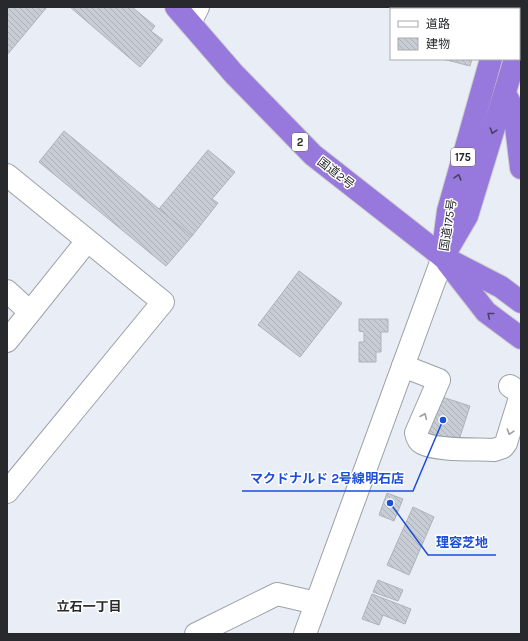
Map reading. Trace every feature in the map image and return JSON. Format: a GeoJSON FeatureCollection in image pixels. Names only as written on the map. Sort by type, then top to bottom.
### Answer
{"type":"FeatureCollection","features":[{"type":"Feature","properties":{"kind":"highway","name":"国道2号"},"geometry":{"type":"LineString","coordinates":[[188,12],[234,74],[313,155],[443,257],[501,287],[521,302]]}},
{"type":"Feature","properties":{"kind":"highway","name":"国道175号"},"geometry":{"type":"LineString","coordinates":[[443,257],[448,211],[491,60]]}},
{"type":"Feature","properties":{"kind":"highway","name":"国道175号"},"geometry":{"type":"LineString","coordinates":[[443,257],[467,216],[515,60]]}},
{"type":"Feature","properties":{"kind":"highway"},"geometry":{"type":"LineString","coordinates":[[505,94],[514,110],[521,168]]}},
{"type":"Feature","properties":{"kind":"highway","name":"国道2号"},"geometry":{"type":"LineString","coordinates":[[443,257],[486,312],[521,338]]}},
{"type":"Feature","properties":{"kind":"street"},"geometry":{"type":"LineString","coordinates":[[7,175],[163,302],[7,492]]}},
{"type":"Feature","properties":{"kind":"street"},"geometry":{"type":"LineString","coordinates":[[7,341],[88,241]]}},
{"type":"Feature","properties":{"kind":"street"},"geometry":{"type":"LineString","coordinates":[[305,634],[443,257]]}},
{"type":"Feature","properties":{"kind":"street"},"geometry":{"type":"LineString","coordinates":[[7,291],[30,312]]}},
{"type":"Feature","properties":{"kind":"street"},"geometry":{"type":"LineString","coordinates":[[403,366],[439,380],[416,433],[417,439],[421,443],[435,447],[494,450],[503,447],[506,443],[519,401],[519,392],[510,386]]}},
{"type":"Feature","properties":{"kind":"street"},"geometry":{"type":"LineString","coordinates":[[196,634],[277,594],[316,603]]}},
{"type":"Feature","properties":{"kind":"building"},"geometry":{"type":"Polygon","coordinates":[[[7,7],[47,7],[7,55],[7,7]]]}},
{"type":"Feature","properties":{"kind":"building"},"geometry":{"type":"Polygon","coordinates":[[[70,7],[132,7],[155,26],[151,31],[163,40],[140,67],[70,7]]]}},
{"type":"Feature","properties":{"kind":"building"},"geometry":{"type":"Polygon","coordinates":[[[457,7],[486,7],[486,8],[457,7]]]}},
{"type":"Feature","properties":{"kind":"building"},"geometry":{"type":"Polygon","coordinates":[[[447,60],[472,60],[470,66],[447,60]]]}},
{"type":"Feature","properties":{"kind":"building"},"geometry":{"type":"Polygon","coordinates":[[[64,131],[192,236],[166,266],[39,162],[64,131]]]}},
{"type":"Feature","properties":{"kind":"building"},"geometry":{"type":"Polygon","coordinates":[[[208,150],[235,172],[212,199],[218,203],[192,236],[159,209],[208,150]]]}},
{"type":"Feature","properties":{"kind":"building"},"geometry":{"type":"Polygon","coordinates":[[[299,271],[342,303],[300,357],[258,325],[299,271]]]}},
{"type":"Feature","properties":{"kind":"building"},"geometry":{"type":"Polygon","coordinates":[[[359,319],[388,319],[388,332],[381,332],[381,352],[376,352],[376,362],[359,362],[359,342],[364,342],[364,332],[359,331],[359,319]]]}},
{"type":"Feature","properties":{"kind":"building"},"geometry":{"type":"Polygon","coordinates":[[[436,395],[470,406],[458,443],[424,432],[436,395]]]}},
{"type":"Feature","properties":{"kind":"building"},"geometry":{"type":"Polygon","coordinates":[[[387,493],[403,499],[394,521],[379,515],[387,493]]]}},
{"type":"Feature","properties":{"kind":"building"},"geometry":{"type":"Polygon","coordinates":[[[413,507],[434,517],[409,575],[387,565],[413,507]]]}},
{"type":"Feature","properties":{"kind":"building"},"geometry":{"type":"Polygon","coordinates":[[[378,580],[403,590],[398,601],[373,592],[378,580]]]}},
{"type":"Feature","properties":{"kind":"building"},"geometry":{"type":"Polygon","coordinates":[[[372,594],[411,609],[405,624],[383,615],[379,625],[362,619],[372,594]]]}},
{"type":"Feature","properties":{"kind":"place","name":"マクドナルド 2号線明石店"},"geometry":{"type":"Point","coordinates":[443,420]}},
{"type":"Feature","properties":{"kind":"place","name":"理容芝地"},"geometry":{"type":"Point","coordinates":[390,503]}},
{"type":"Feature","properties":{"kind":"district","name":"立石一丁目"},"geometry":{"type":"Point","coordinates":[89,606]}}]}
